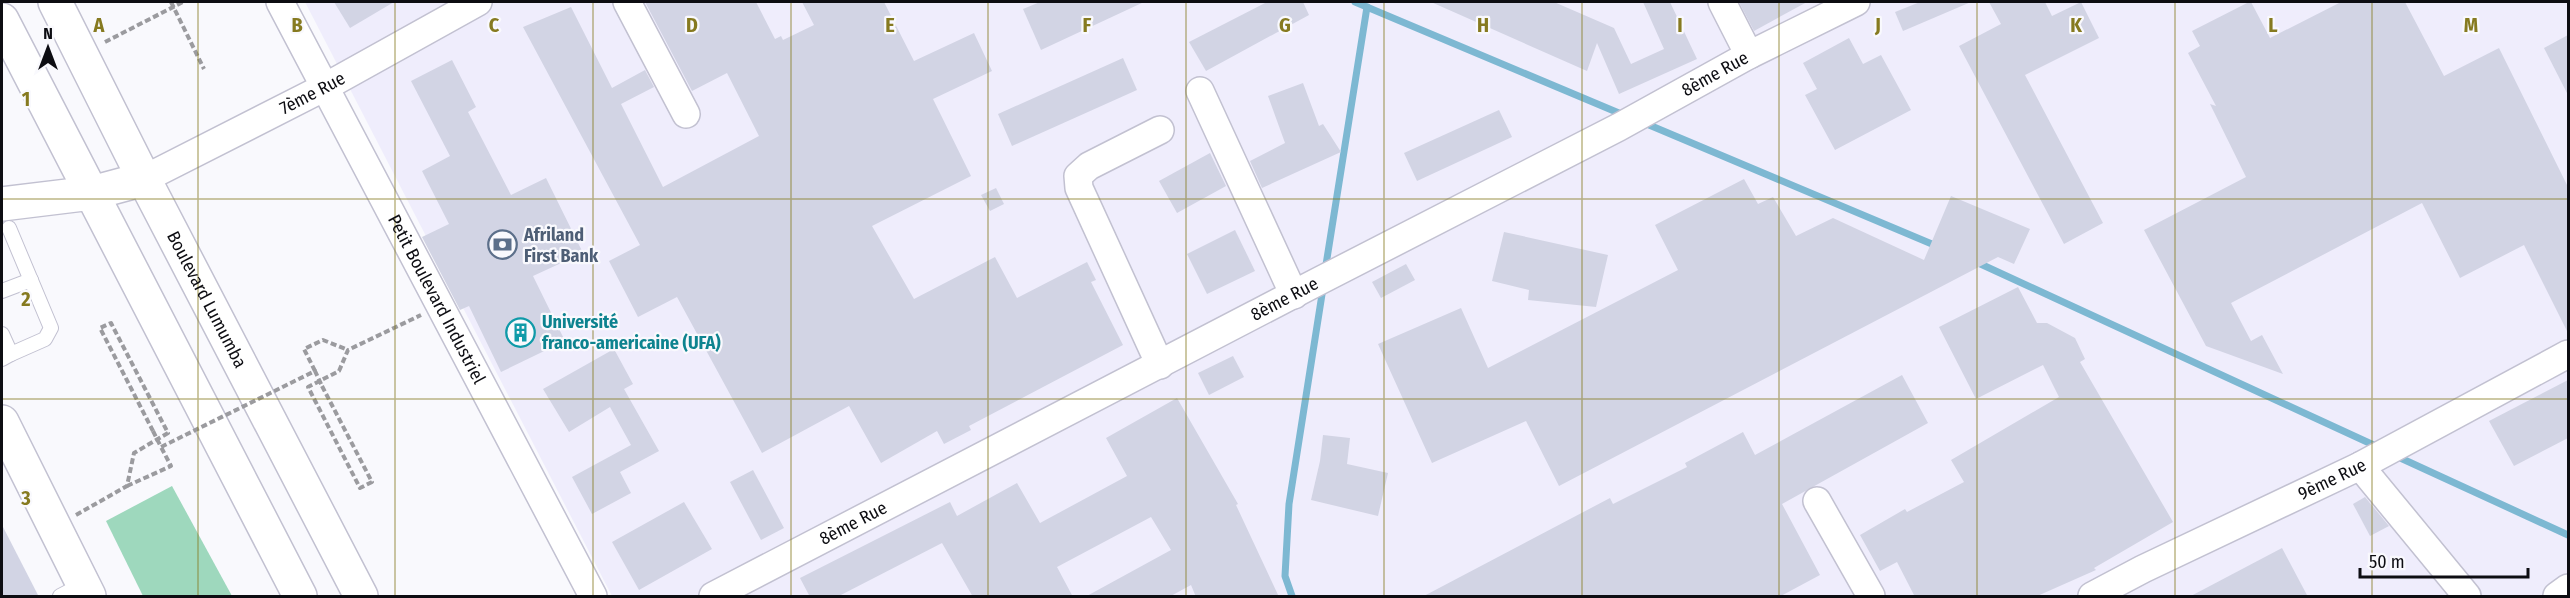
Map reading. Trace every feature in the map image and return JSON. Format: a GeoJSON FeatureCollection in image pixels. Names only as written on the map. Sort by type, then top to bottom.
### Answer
{"type":"FeatureCollection","features":[{"type":"Feature","properties":{"kind":"main road","name":"Boulevard Lumumba"},"geometry":{"type":"LineString","coordinates":[[55,2],[144,179],[361,597]]}},
{"type":"Feature","properties":{"kind":"main road"},"geometry":{"type":"LineString","coordinates":[[2,20],[300,597]]}},
{"type":"Feature","properties":{"kind":"main road"},"geometry":{"type":"LineString","coordinates":[[5,216],[144,179]]}},
{"type":"Feature","properties":{"kind":"main road"},"geometry":{"type":"LineString","coordinates":[[2,422],[54,527],[77,592]]}},
{"type":"Feature","properties":{"kind":"street","name":"Petit Boulevard Industriel"},"geometry":{"type":"LineString","coordinates":[[280,2],[593,597]]}},
{"type":"Feature","properties":{"kind":"street","name":"7ème Rue"},"geometry":{"type":"LineString","coordinates":[[144,179],[326,87],[478,2]]}},
{"type":"Feature","properties":{"kind":"street"},"geometry":{"type":"LineString","coordinates":[[627,2],[686,114]]}},
{"type":"Feature","properties":{"kind":"street"},"geometry":{"type":"LineString","coordinates":[[1722,2],[1749,55]]}},
{"type":"Feature","properties":{"kind":"street","name":"8ème Rue"},"geometry":{"type":"LineString","coordinates":[[713,597],[1619,127],[1749,55],[1856,2]]}},
{"type":"Feature","properties":{"kind":"street"},"geometry":{"type":"LineString","coordinates":[[1200,91],[1294,295]]}},
{"type":"Feature","properties":{"kind":"street"},"geometry":{"type":"LineString","coordinates":[[1160,130],[1089,166],[1078,176],[1080,188],[1160,365]]}},
{"type":"Feature","properties":{"kind":"street","name":"9ème Rue"},"geometry":{"type":"LineString","coordinates":[[2092,597],[2143,569],[2360,466],[2568,354]]}},
{"type":"Feature","properties":{"kind":"street"},"geometry":{"type":"LineString","coordinates":[[2360,466],[2467,597]]}},
{"type":"Feature","properties":{"kind":"street"},"geometry":{"type":"LineString","coordinates":[[1817,501],[1871,597]]}},
{"type":"Feature","properties":{"kind":"street"},"geometry":{"type":"LineString","coordinates":[[2557,597],[2568,588]]}},
{"type":"Feature","properties":{"kind":"lane"},"geometry":{"type":"LineString","coordinates":[[2,334],[6,356],[45,339],[51,328],[5,216]]}},
{"type":"Feature","properties":{"kind":"lane"},"geometry":{"type":"LineString","coordinates":[[2,291],[31,280]]}},
{"type":"Feature","properties":{"kind":"path"},"geometry":{"type":"LineString","coordinates":[[171,2],[204,69]]}},
{"type":"Feature","properties":{"kind":"path"},"geometry":{"type":"LineString","coordinates":[[101,44],[183,2]]}},
{"type":"Feature","properties":{"kind":"path"},"geometry":{"type":"LineString","coordinates":[[348,350],[323,340],[304,349],[315,371],[322,386],[372,482],[360,488],[308,387],[339,371],[348,350],[441,306]]}},
{"type":"Feature","properties":{"kind":"path"},"geometry":{"type":"LineString","coordinates":[[54,527],[127,486],[171,465],[162,447],[153,431],[100,328],[111,323],[168,433],[134,453],[127,486]]}},
{"type":"Feature","properties":{"kind":"path"},"geometry":{"type":"LineString","coordinates":[[162,447],[315,371]]}},
{"type":"Feature","properties":{"kind":"shaded area"},"geometry":{"type":"Polygon","coordinates":[[[305,2],[2568,2],[2568,596],[612,596],[305,2]]]}},
{"type":"Feature","properties":{"kind":"green space"},"geometry":{"type":"Polygon","coordinates":[[[172,486],[232,596],[143,596],[106,521],[172,486]]]}},
{"type":"Feature","properties":{"kind":"building"},"geometry":{"type":"Polygon","coordinates":[[[334,2],[394,2],[350,28],[334,2]]]}},
{"type":"Feature","properties":{"kind":"building"},"geometry":{"type":"Polygon","coordinates":[[[645,2],[756,2],[775,39],[781,36],[783,40],[814,25],[802,2],[884,2],[914,61],[974,33],[992,71],[933,99],[971,176],[872,226],[914,299],[995,257],[1017,298],[1087,262],[1096,280],[1091,282],[1123,345],[969,426],[971,430],[944,444],[937,431],[881,463],[849,406],[762,453],[677,297],[638,317],[609,261],[640,245],[523,27],[571,7],[612,88],[645,70],[654,87],[621,104],[663,187],[759,136],[727,73],[692,91],[645,2]]]}},
{"type":"Feature","properties":{"kind":"building"},"geometry":{"type":"Polygon","coordinates":[[[1040,2],[1144,2],[1041,50],[1023,9],[1040,2]]]}},
{"type":"Feature","properties":{"kind":"building"},"geometry":{"type":"Polygon","coordinates":[[[1267,2],[1303,2],[1309,15],[1206,71],[1189,42],[1267,2]]]}},
{"type":"Feature","properties":{"kind":"building"},"geometry":{"type":"Polygon","coordinates":[[[1431,2],[1554,2],[1614,28],[1631,64],[1664,49],[1643,2],[1670,2],[1697,59],[1619,94],[1597,43],[1587,71],[1431,2]]]}},
{"type":"Feature","properties":{"kind":"building"},"geometry":{"type":"Polygon","coordinates":[[[1739,2],[1807,2],[1754,31],[1739,2]]]}},
{"type":"Feature","properties":{"kind":"building"},"geometry":{"type":"Polygon","coordinates":[[[1920,2],[1971,2],[1903,31],[1895,12],[1920,2]]]}},
{"type":"Feature","properties":{"kind":"building"},"geometry":{"type":"Polygon","coordinates":[[[1989,2],[2045,2],[2052,16],[2081,2],[2099,38],[2025,75],[2103,223],[2064,244],[1959,46],[2001,24],[1989,2]]]}},
{"type":"Feature","properties":{"kind":"building"},"geometry":{"type":"Polygon","coordinates":[[[2249,2],[2270,38],[2341,2],[2405,2],[2444,76],[2499,48],[2568,187],[2568,333],[2524,245],[2460,278],[2422,203],[2231,303],[2251,341],[2262,335],[2283,374],[2206,346],[2144,230],[2246,177],[2210,104],[2216,106],[2188,53],[2200,46],[2192,31],[2249,2]]]}},
{"type":"Feature","properties":{"kind":"building"},"geometry":{"type":"Polygon","coordinates":[[[2568,35],[2568,95],[2544,48],[2568,35]]]}},
{"type":"Feature","properties":{"kind":"building"},"geometry":{"type":"Polygon","coordinates":[[[1849,38],[1863,64],[1881,55],[1911,110],[1835,150],[1805,95],[1817,89],[1803,63],[1849,38]]]}},
{"type":"Feature","properties":{"kind":"building"},"geometry":{"type":"Polygon","coordinates":[[[1123,58],[1137,90],[1012,146],[998,114],[1123,58]]]}},
{"type":"Feature","properties":{"kind":"building"},"geometry":{"type":"Polygon","coordinates":[[[452,60],[476,107],[468,112],[511,195],[546,178],[583,253],[533,276],[565,341],[501,372],[469,306],[460,310],[422,237],[449,224],[422,171],[450,156],[411,81],[452,60]]]}},
{"type":"Feature","properties":{"kind":"building"},"geometry":{"type":"Polygon","coordinates":[[[1303,83],[1319,126],[1323,124],[1341,152],[1262,188],[1250,161],[1285,143],[1268,96],[1303,83]]]}},
{"type":"Feature","properties":{"kind":"building"},"geometry":{"type":"Polygon","coordinates":[[[1499,110],[1512,137],[1417,181],[1404,153],[1499,110]]]}},
{"type":"Feature","properties":{"kind":"building"},"geometry":{"type":"Polygon","coordinates":[[[1210,153],[1226,186],[1177,213],[1159,181],[1210,153]]]}},
{"type":"Feature","properties":{"kind":"building"},"geometry":{"type":"Polygon","coordinates":[[[1744,179],[1758,204],[1773,197],[1796,236],[1833,218],[1924,260],[1951,196],[2030,229],[2014,264],[1998,257],[1559,486],[1526,421],[1432,463],[1378,344],[1461,308],[1488,368],[1678,270],[1655,225],[1744,179]]]}},
{"type":"Feature","properties":{"kind":"building"},"geometry":{"type":"Polygon","coordinates":[[[996,188],[1004,204],[990,211],[981,195],[996,188]]]}},
{"type":"Feature","properties":{"kind":"building"},"geometry":{"type":"Polygon","coordinates":[[[1235,230],[1255,271],[1207,294],[1187,254],[1235,230]]]}},
{"type":"Feature","properties":{"kind":"building"},"geometry":{"type":"Polygon","coordinates":[[[1504,232],[1608,255],[1596,307],[1528,300],[1529,290],[1492,281],[1504,232]]]}},
{"type":"Feature","properties":{"kind":"building"},"geometry":{"type":"Polygon","coordinates":[[[1406,264],[1415,280],[1381,298],[1372,282],[1406,264]]]}},
{"type":"Feature","properties":{"kind":"building"},"geometry":{"type":"Polygon","coordinates":[[[2018,287],[2037,323],[2047,323],[2075,338],[2085,359],[2080,362],[2173,522],[2094,568],[2096,570],[2035,597],[1915,597],[1897,562],[1880,571],[1860,535],[1905,509],[1907,512],[1964,482],[1951,460],[2059,397],[2043,365],[1976,399],[1939,327],[2018,287]]]}},
{"type":"Feature","properties":{"kind":"building"},"geometry":{"type":"Polygon","coordinates":[[[614,349],[633,384],[624,389],[659,451],[620,472],[631,493],[592,514],[572,477],[631,445],[610,407],[569,432],[543,389],[614,349]]]}},
{"type":"Feature","properties":{"kind":"building"},"geometry":{"type":"Polygon","coordinates":[[[1233,356],[1244,377],[1209,395],[1198,373],[1233,356]]]}},
{"type":"Feature","properties":{"kind":"building"},"geometry":{"type":"Polygon","coordinates":[[[1902,375],[1928,423],[1782,504],[1820,575],[1779,597],[1422,597],[1610,498],[1613,504],[1687,467],[1685,463],[1743,432],[1755,455],[1902,375]]]}},
{"type":"Feature","properties":{"kind":"building"},"geometry":{"type":"Polygon","coordinates":[[[2568,380],[2568,438],[2514,466],[2489,421],[2568,380]]]}},
{"type":"Feature","properties":{"kind":"building"},"geometry":{"type":"Polygon","coordinates":[[[1177,398],[1238,504],[1236,505],[1279,597],[1196,597],[1191,585],[1169,597],[1085,597],[1171,550],[1151,517],[1057,567],[1073,597],[973,597],[942,543],[837,597],[810,597],[800,578],[950,502],[957,516],[1017,483],[1040,523],[1127,476],[1106,438],[1177,398]]]}},
{"type":"Feature","properties":{"kind":"building"},"geometry":{"type":"Polygon","coordinates":[[[1323,435],[1350,438],[1347,464],[1388,473],[1378,516],[1311,500],[1323,435]]]}},
{"type":"Feature","properties":{"kind":"building"},"geometry":{"type":"Polygon","coordinates":[[[753,470],[784,528],[761,540],[730,482],[753,470]]]}},
{"type":"Feature","properties":{"kind":"building"},"geometry":{"type":"Polygon","coordinates":[[[2365,497],[2389,526],[2370,536],[2353,504],[2365,497]]]}},
{"type":"Feature","properties":{"kind":"building"},"geometry":{"type":"Polygon","coordinates":[[[684,502],[712,549],[639,590],[612,542],[684,502]]]}},
{"type":"Feature","properties":{"kind":"building"},"geometry":{"type":"Polygon","coordinates":[[[2,525],[39,597],[2,597],[2,525]]]}},
{"type":"Feature","properties":{"kind":"building"},"geometry":{"type":"Polygon","coordinates":[[[2282,548],[2308,597],[2189,597],[2282,548]]]}},
{"type":"Feature","properties":{"kind":"waterway"},"geometry":{"type":"LineString","coordinates":[[1355,2],[1626,116]]}},
{"type":"Feature","properties":{"kind":"waterway"},"geometry":{"type":"LineString","coordinates":[[1325,271],[1367,7]]}},
{"type":"Feature","properties":{"kind":"waterway"},"geometry":{"type":"LineString","coordinates":[[1642,122],[1939,247]]}},
{"type":"Feature","properties":{"kind":"waterway"},"geometry":{"type":"LineString","coordinates":[[1974,261],[2378,447]]}},
{"type":"Feature","properties":{"kind":"waterway"},"geometry":{"type":"LineString","coordinates":[[1292,596],[1285,576],[1289,504],[1323,288]]}},
{"type":"Feature","properties":{"kind":"waterway"},"geometry":{"type":"LineString","coordinates":[[2396,456],[2568,535]]}},
{"type":"Feature","properties":{"kind":"place","name":"Afriland First Bank"},"geometry":{"type":"Point","coordinates":[503,245]}},
{"type":"Feature","properties":{"kind":"place","name":"Université franco-americaine (UFA)"},"geometry":{"type":"Point","coordinates":[521,332]}}]}
